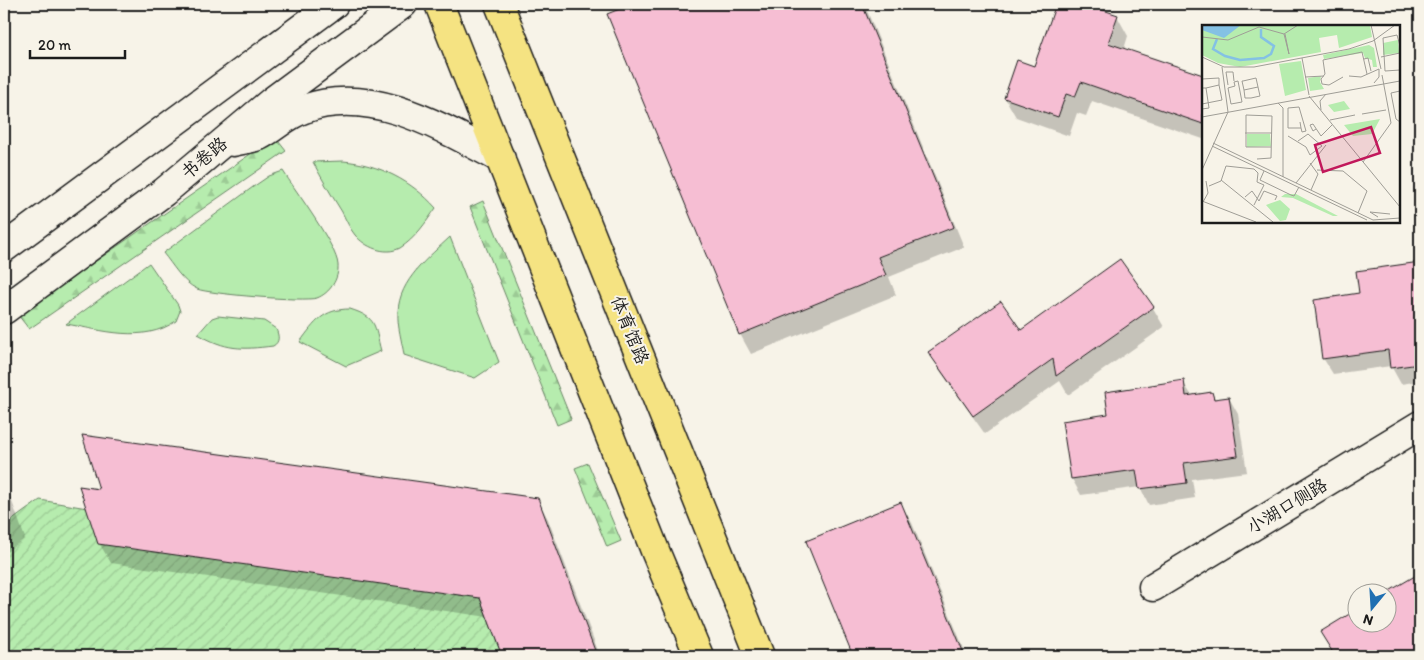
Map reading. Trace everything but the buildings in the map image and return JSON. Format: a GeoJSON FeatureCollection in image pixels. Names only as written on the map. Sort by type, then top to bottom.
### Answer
{"type":"FeatureCollection","features":[{"type":"Feature","properties":{"kind":"main road"},"geometry":{"type":"LineString","coordinates":[[439,4],[699,656]]}},
{"type":"Feature","properties":{"kind":"main road","name":"体育馆路"},"geometry":{"type":"LineString","coordinates":[[499,4],[760,656]]}},
{"type":"Feature","properties":{"kind":"street"},"geometry":{"type":"LineString","coordinates":[[4,248],[334,4]]}},
{"type":"Feature","properties":{"kind":"street","name":"书卷路"},"geometry":{"type":"LineString","coordinates":[[4,310],[164,192],[271,102],[403,4]]}},
{"type":"Feature","properties":{"kind":"street"},"geometry":{"type":"LineString","coordinates":[[219,145],[258,136],[283,119],[318,104],[349,102],[378,106],[418,118],[446,129],[500,159]]}},
{"type":"Feature","properties":{"kind":"street","name":"小湖口侧路"},"geometry":{"type":"LineString","coordinates":[[1153,586],[1420,425]]}},
{"type":"Feature","properties":{"kind":"green space"},"geometry":{"type":"Polygon","coordinates":[[[275,137],[286,151],[29,329],[18,315],[275,137]]]}},
{"type":"Feature","properties":{"kind":"green space"},"geometry":{"type":"Polygon","coordinates":[[[343,161],[382,170],[406,182],[427,198],[436,208],[415,235],[400,248],[382,251],[364,243],[353,233],[313,162],[343,161]]]}},
{"type":"Feature","properties":{"kind":"green space"},"geometry":{"type":"Polygon","coordinates":[[[283,171],[315,218],[336,256],[338,270],[330,289],[317,298],[277,298],[205,291],[197,289],[187,282],[163,253],[269,176],[283,171]]]}},
{"type":"Feature","properties":{"kind":"green space"},"geometry":{"type":"Polygon","coordinates":[[[483,201],[571,419],[557,425],[470,207],[483,201]]]}},
{"type":"Feature","properties":{"kind":"green space"},"geometry":{"type":"Polygon","coordinates":[[[450,237],[499,362],[475,378],[404,355],[398,323],[400,300],[409,279],[450,237]]]}},
{"type":"Feature","properties":{"kind":"green space"},"geometry":{"type":"Polygon","coordinates":[[[149,263],[178,305],[180,311],[176,321],[163,328],[136,334],[108,332],[66,324],[149,263]]]}},
{"type":"Feature","properties":{"kind":"green space"},"geometry":{"type":"Polygon","coordinates":[[[350,309],[370,319],[381,351],[346,366],[300,342],[315,323],[326,314],[333,311],[350,309]]]}},
{"type":"Feature","properties":{"kind":"green space"},"geometry":{"type":"Polygon","coordinates":[[[218,316],[264,321],[276,329],[278,341],[273,346],[234,348],[217,343],[198,334],[212,318],[218,316]]]}},
{"type":"Feature","properties":{"kind":"green space"},"geometry":{"type":"Polygon","coordinates":[[[588,463],[621,541],[607,547],[575,468],[588,463]]]}},
{"type":"Feature","properties":{"kind":"green space"},"geometry":{"type":"Polygon","coordinates":[[[40,500],[87,508],[480,598],[502,656],[4,656],[4,526],[40,500]]]}}]}
